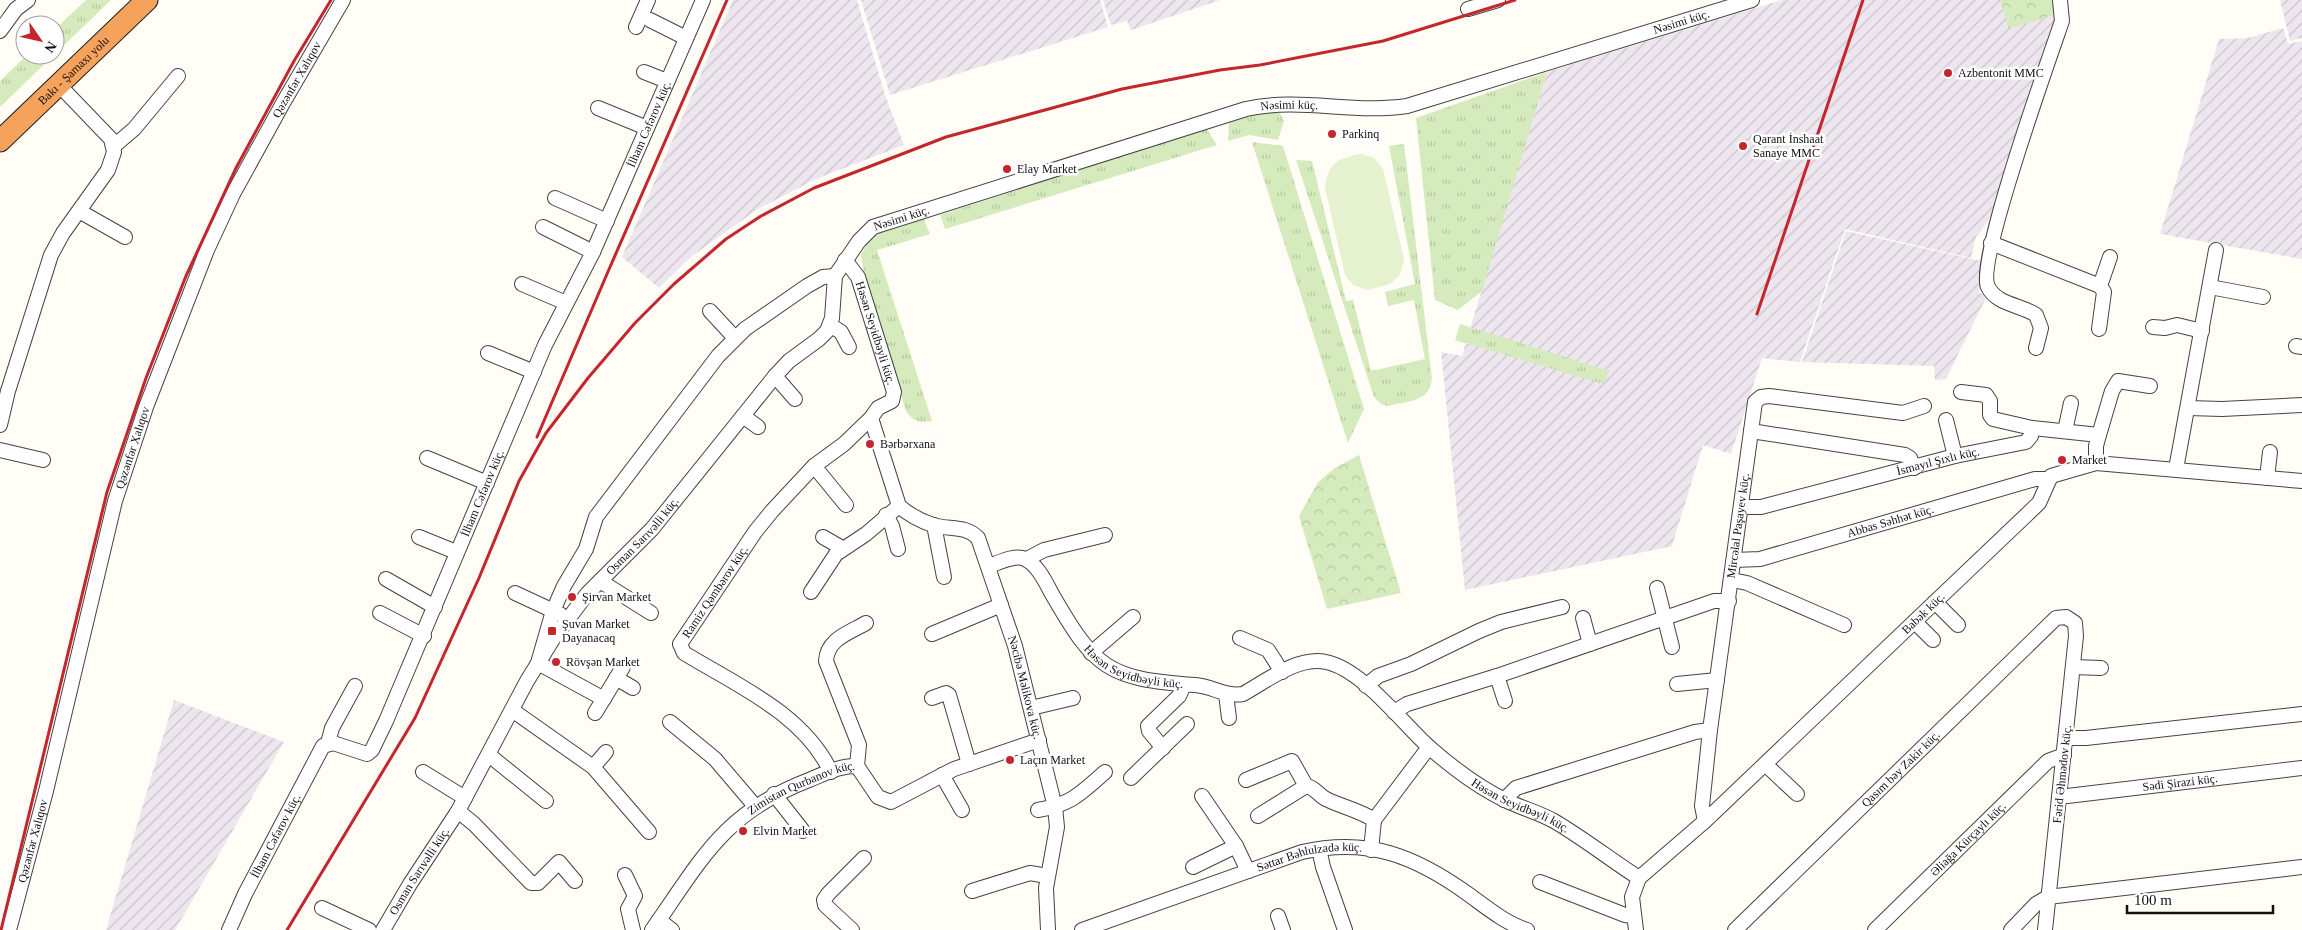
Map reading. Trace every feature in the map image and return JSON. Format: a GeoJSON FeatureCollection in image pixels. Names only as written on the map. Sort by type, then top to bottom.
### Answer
{"type":"FeatureCollection","features":[{"type":"Feature","properties":{"kind":"highway","name":"Bakı - Şamaxı yolu"},"geometry":{"type":"LineString","coordinates":[[0,124],[128,0]]}},
{"type":"Feature","properties":{"kind":"highway","name":"Bakı - Şamaxı yolu"},"geometry":{"type":"LineString","coordinates":[[0,141],[148,0]]}},
{"type":"Feature","properties":{"kind":"street"},"geometry":{"type":"LineString","coordinates":[[0,31],[16,9],[28,0]]}},
{"type":"Feature","properties":{"kind":"street","name":"Qəzənfər Xalıqov"},"geometry":{"type":"LineString","coordinates":[[9,930],[46,791],[115,501],[146,406],[207,250],[233,194],[282,103],[343,0]]}},
{"type":"Feature","properties":{"kind":"street"},"geometry":{"type":"LineString","coordinates":[[636,27],[648,0]]}},
{"type":"Feature","properties":{"kind":"street"},"geometry":{"type":"LineString","coordinates":[[1468,9],[1498,0]]}},
{"type":"Feature","properties":{"kind":"street","name":"Nəsimi küç."},"geometry":{"type":"LineString","coordinates":[[845,260],[866,233],[881,224],[1246,110],[1275,104],[1375,108],[1407,106],[1752,0]]}},
{"type":"Feature","properties":{"kind":"street"},"geometry":{"type":"LineString","coordinates":[[2036,348],[2041,328],[2036,315],[1997,298],[1988,288],[1986,274],[1991,243],[2062,21],[2060,0]]}},
{"type":"Feature","properties":{"kind":"street","name":"İlham Cəfərov küç."},"geometry":{"type":"LineString","coordinates":[[229,930],[319,752],[328,743],[337,744],[361,754],[368,754],[372,750],[424,636],[456,552],[534,372],[593,252],[648,128],[686,38],[699,1]]}},
{"type":"Feature","properties":{"kind":"street"},"geometry":{"type":"LineString","coordinates":[[650,20],[686,38]]}},
{"type":"Feature","properties":{"kind":"street"},"geometry":{"type":"LineString","coordinates":[[644,72],[667,81]]}},
{"type":"Feature","properties":{"kind":"street"},"geometry":{"type":"LineString","coordinates":[[114,146],[134,129],[178,76]]}},
{"type":"Feature","properties":{"kind":"street"},"geometry":{"type":"LineString","coordinates":[[0,425],[8,391],[45,272],[63,233],[108,170],[114,152],[114,146],[101,127],[59,85]]}},
{"type":"Feature","properties":{"kind":"street"},"geometry":{"type":"LineString","coordinates":[[598,108],[648,128]]}},
{"type":"Feature","properties":{"kind":"street"},"geometry":{"type":"LineString","coordinates":[[555,198],[607,221]]}},
{"type":"Feature","properties":{"kind":"street"},"geometry":{"type":"LineString","coordinates":[[79,211],[125,237]]}},
{"type":"Feature","properties":{"kind":"street"},"geometry":{"type":"LineString","coordinates":[[543,227],[593,252]]}},
{"type":"Feature","properties":{"kind":"street"},"geometry":{"type":"LineString","coordinates":[[1991,243],[2100,286],[2104,292],[2099,329]]}},
{"type":"Feature","properties":{"kind":"street"},"geometry":{"type":"LineString","coordinates":[[2176,469],[2216,250]]}},
{"type":"Feature","properties":{"kind":"street"},"geometry":{"type":"LineString","coordinates":[[2100,286],[2110,257]]}},
{"type":"Feature","properties":{"kind":"street"},"geometry":{"type":"LineString","coordinates":[[845,260],[835,276],[830,324],[841,332],[849,347]]}},
{"type":"Feature","properties":{"kind":"street","name":"Həsən Seyidbəyli küç."},"geometry":{"type":"LineString","coordinates":[[845,260],[858,277],[894,392],[892,401],[878,408],[871,418]]}},
{"type":"Feature","properties":{"kind":"street","name":"Həsən Seyidbəyli küç."},"geometry":{"type":"LineString","coordinates":[[538,663],[553,611],[564,586],[586,549],[593,524],[601,507],[657,438],[718,356],[735,338],[807,286],[824,277],[835,276]]}},
{"type":"Feature","properties":{"kind":"street"},"geometry":{"type":"LineString","coordinates":[[522,284],[566,304]]}},
{"type":"Feature","properties":{"kind":"street"},"geometry":{"type":"LineString","coordinates":[[2210,287],[2263,297]]}},
{"type":"Feature","properties":{"kind":"street"},"geometry":{"type":"LineString","coordinates":[[710,311],[735,338]]}},
{"type":"Feature","properties":{"kind":"street","name":"Osman Sarıvəlli küç."},"geometry":{"type":"LineString","coordinates":[[383,930],[402,896],[458,811],[538,663],[568,618],[600,581],[652,529],[789,360],[819,339],[830,324]]}},
{"type":"Feature","properties":{"kind":"street"},"geometry":{"type":"LineString","coordinates":[[2153,326],[2165,328],[2177,325],[2202,331]]}},
{"type":"Feature","properties":{"kind":"street"},"geometry":{"type":"LineString","coordinates":[[488,353],[534,372]]}},
{"type":"Feature","properties":{"kind":"street"},"geometry":{"type":"LineString","coordinates":[[775,376],[795,398]]}},
{"type":"Feature","properties":{"kind":"street"},"geometry":{"type":"LineString","coordinates":[[2096,463],[2096,446],[2112,391],[2118,381],[2150,386]]}},
{"type":"Feature","properties":{"kind":"street"},"geometry":{"type":"LineString","coordinates":[[1961,392],[1986,395],[1990,401],[1990,415],[1993,420],[2032,428],[2099,435]]}},
{"type":"Feature","properties":{"kind":"street","name":"Mircəlal Paşayev küç."},"geometry":{"type":"LineString","coordinates":[[1705,821],[1702,806],[1710,730],[1756,402],[1761,397],[1769,396],[1894,412],[1911,411],[1924,406]]}},
{"type":"Feature","properties":{"kind":"street"},"geometry":{"type":"LineString","coordinates":[[2065,431],[2071,403]]}},
{"type":"Feature","properties":{"kind":"street"},"geometry":{"type":"LineString","coordinates":[[2188,408],[2216,409],[2302,405]]}},
{"type":"Feature","properties":{"kind":"street"},"geometry":{"type":"LineString","coordinates":[[743,416],[758,427]]}},
{"type":"Feature","properties":{"kind":"street"},"geometry":{"type":"LineString","coordinates":[[871,418],[899,506],[909,514],[934,526],[966,530],[974,534],[981,544],[989,566],[1016,557],[1027,559],[1044,550],[1105,535]]}},
{"type":"Feature","properties":{"kind":"street","name":"Ramiz Qəmbərov küç."},"geometry":{"type":"LineString","coordinates":[[831,772],[818,750],[784,714],[684,654],[680,644],[755,532],[793,487],[814,466],[844,444],[871,418]]}},
{"type":"Feature","properties":{"kind":"street"},"geometry":{"type":"LineString","coordinates":[[1946,420],[1955,456]]}},
{"type":"Feature","properties":{"kind":"street","name":"İsmayıl Şıxlı küç."},"geometry":{"type":"LineString","coordinates":[[1742,507],[1761,507],[1955,456],[2026,442],[2031,436],[2032,428]]}},
{"type":"Feature","properties":{"kind":"street"},"geometry":{"type":"LineString","coordinates":[[1751,431],[1905,455],[1910,458],[1914,468]]}},
{"type":"Feature","properties":{"kind":"street"},"geometry":{"type":"LineString","coordinates":[[0,450],[43,460]]}},
{"type":"Feature","properties":{"kind":"street"},"geometry":{"type":"LineString","coordinates":[[2267,478],[2270,452]]}},
{"type":"Feature","properties":{"kind":"street"},"geometry":{"type":"LineString","coordinates":[[426,458],[486,483]]}},
{"type":"Feature","properties":{"kind":"street"},"geometry":{"type":"LineString","coordinates":[[2048,479],[2055,474],[2096,463],[2302,481]]}},
{"type":"Feature","properties":{"kind":"street"},"geometry":{"type":"LineString","coordinates":[[814,466],[846,505]]}},
{"type":"Feature","properties":{"kind":"street","name":"Abbas Səhhət küç."},"geometry":{"type":"LineString","coordinates":[[1734,560],[1760,559],[2036,479],[2048,479]]}},
{"type":"Feature","properties":{"kind":"street","name":"Babək küç."},"geometry":{"type":"LineString","coordinates":[[1639,878],[1705,821],[2039,503],[2048,479]]}},
{"type":"Feature","properties":{"kind":"street"},"geometry":{"type":"LineString","coordinates":[[811,592],[825,568],[842,548],[866,534],[886,515],[899,506]]}},
{"type":"Feature","properties":{"kind":"street"},"geometry":{"type":"LineString","coordinates":[[886,515],[892,526],[898,549]]}},
{"type":"Feature","properties":{"kind":"street"},"geometry":{"type":"LineString","coordinates":[[934,526],[944,577]]}},
{"type":"Feature","properties":{"kind":"street"},"geometry":{"type":"LineString","coordinates":[[419,537],[456,552]]}},
{"type":"Feature","properties":{"kind":"street"},"geometry":{"type":"LineString","coordinates":[[823,537],[842,548]]}},
{"type":"Feature","properties":{"kind":"street","name":"Həsən Seyidbəyli küç."},"geometry":{"type":"LineString","coordinates":[[1027,559],[1042,577],[1072,630],[1091,653],[1116,672],[1184,685],[1208,687],[1226,694],[1243,694],[1282,672],[1316,661],[1326,662],[1351,673],[1429,747],[1470,780],[1504,800],[1554,821],[1639,878]]}},
{"type":"Feature","properties":{"kind":"street","name":"Nəcibə Məlikova küç."},"geometry":{"type":"LineString","coordinates":[[989,566],[1015,646],[1055,807],[1057,827],[1047,876],[1045,905],[1048,930]]}},
{"type":"Feature","properties":{"kind":"street"},"geometry":{"type":"LineString","coordinates":[[386,579],[435,607]]}},
{"type":"Feature","properties":{"kind":"street"},"geometry":{"type":"LineString","coordinates":[[1732,580],[1747,583],[1844,625]]}},
{"type":"Feature","properties":{"kind":"street"},"geometry":{"type":"LineString","coordinates":[[600,581],[651,613]]}},
{"type":"Feature","properties":{"kind":"street"},"geometry":{"type":"LineString","coordinates":[[1657,588],[1672,647]]}},
{"type":"Feature","properties":{"kind":"street"},"geometry":{"type":"LineString","coordinates":[[515,593],[568,618]]}},
{"type":"Feature","properties":{"kind":"street"},"geometry":{"type":"LineString","coordinates":[[1394,712],[1407,704],[1497,676],[1714,601],[1729,601]]}},
{"type":"Feature","properties":{"kind":"street"},"geometry":{"type":"LineString","coordinates":[[1935,602],[1958,625]]}},
{"type":"Feature","properties":{"kind":"street"},"geometry":{"type":"LineString","coordinates":[[932,634],[1001,605]]}},
{"type":"Feature","properties":{"kind":"street"},"geometry":{"type":"LineString","coordinates":[[1366,686],[1378,676],[1411,664],[1501,622],[1562,607]]}},
{"type":"Feature","properties":{"kind":"street"},"geometry":{"type":"LineString","coordinates":[[380,613],[424,636]]}},
{"type":"Feature","properties":{"kind":"street","name":"Qasım bəy Zakir küç."},"geometry":{"type":"LineString","coordinates":[[1735,930],[2056,618],[2066,616],[2070,619]]}},
{"type":"Feature","properties":{"kind":"street"},"geometry":{"type":"LineString","coordinates":[[1091,653],[1132,617]]}},
{"type":"Feature","properties":{"kind":"street"},"geometry":{"type":"LineString","coordinates":[[1583,618],[1590,644]]}},
{"type":"Feature","properties":{"kind":"street","name":"Fərid Əhmədov küç."},"geometry":{"type":"LineString","coordinates":[[2045,930],[2073,667],[2076,629],[2070,619]]}},
{"type":"Feature","properties":{"kind":"street"},"geometry":{"type":"LineString","coordinates":[[1915,622],[1933,640]]}},
{"type":"Feature","properties":{"kind":"street"},"geometry":{"type":"LineString","coordinates":[[857,766],[859,745],[826,661],[826,653],[836,640],[866,624]]}},
{"type":"Feature","properties":{"kind":"street"},"geometry":{"type":"LineString","coordinates":[[1240,638],[1268,650],[1282,672]]}},
{"type":"Feature","properties":{"kind":"street"},"geometry":{"type":"LineString","coordinates":[[538,663],[604,699]]}},
{"type":"Feature","properties":{"kind":"street"},"geometry":{"type":"LineString","coordinates":[[2073,667],[2101,668]]}},
{"type":"Feature","properties":{"kind":"street"},"geometry":{"type":"LineString","coordinates":[[595,713],[619,673],[633,688]]}},
{"type":"Feature","properties":{"kind":"street"},"geometry":{"type":"LineString","coordinates":[[1497,676],[1505,701]]}},
{"type":"Feature","properties":{"kind":"street"},"geometry":{"type":"LineString","coordinates":[[1678,684],[1717,680]]}},
{"type":"Feature","properties":{"kind":"street"},"geometry":{"type":"LineString","coordinates":[[1163,748],[1149,731],[1148,726],[1179,696],[1184,685]]}},
{"type":"Feature","properties":{"kind":"street"},"geometry":{"type":"LineString","coordinates":[[328,743],[332,728],[355,686]]}},
{"type":"Feature","properties":{"kind":"street"},"geometry":{"type":"LineString","coordinates":[[932,698],[946,693],[949,695],[969,764]]}},
{"type":"Feature","properties":{"kind":"street"},"geometry":{"type":"LineString","coordinates":[[1226,694],[1229,718]]}},
{"type":"Feature","properties":{"kind":"street"},"geometry":{"type":"LineString","coordinates":[[1031,708],[1073,698]]}},
{"type":"Feature","properties":{"kind":"street"},"geometry":{"type":"LineString","coordinates":[[512,710],[593,767],[649,832]]}},
{"type":"Feature","properties":{"kind":"street"},"geometry":{"type":"LineString","coordinates":[[2066,738],[2086,738],[2302,714]]}},
{"type":"Feature","properties":{"kind":"street"},"geometry":{"type":"LineString","coordinates":[[670,722],[714,759],[755,806]]}},
{"type":"Feature","properties":{"kind":"street"},"geometry":{"type":"LineString","coordinates":[[1131,778],[1187,724]]}},
{"type":"Feature","properties":{"kind":"street"},"geometry":{"type":"LineString","coordinates":[[1504,800],[1516,788],[1695,732],[1710,730]]}},
{"type":"Feature","properties":{"kind":"street","name":"Zimistan Qurbanov küç."},"geometry":{"type":"LineString","coordinates":[[656,925],[702,857],[755,806],[774,794],[849,765],[857,766],[878,797],[891,802],[942,775],[1039,740]]}},
{"type":"Feature","properties":{"kind":"street"},"geometry":{"type":"LineString","coordinates":[[1371,850],[1374,820],[1429,747]]}},
{"type":"Feature","properties":{"kind":"street"},"geometry":{"type":"LineString","coordinates":[[593,767],[606,752]]}},
{"type":"Feature","properties":{"kind":"street"},"geometry":{"type":"LineString","coordinates":[[489,755],[546,801]]}},
{"type":"Feature","properties":{"kind":"street","name":"Əliağa Kürçaylı küç."},"geometry":{"type":"LineString","coordinates":[[1875,930],[2048,761],[2064,755]]}},
{"type":"Feature","properties":{"kind":"street"},"geometry":{"type":"LineString","coordinates":[[1246,780],[1292,761],[1306,786],[1327,800],[1362,813],[1374,820]]}},
{"type":"Feature","properties":{"kind":"street"},"geometry":{"type":"LineString","coordinates":[[1765,764],[1797,794]]}},
{"type":"Feature","properties":{"kind":"street","name":"Sədi Şirazi küç."},"geometry":{"type":"LineString","coordinates":[[2059,797],[2302,768]]}},
{"type":"Feature","properties":{"kind":"street"},"geometry":{"type":"LineString","coordinates":[[423,772],[465,798]]}},
{"type":"Feature","properties":{"kind":"street"},"geometry":{"type":"LineString","coordinates":[[1038,810],[1055,807],[1075,799],[1105,772]]}},
{"type":"Feature","properties":{"kind":"street"},"geometry":{"type":"LineString","coordinates":[[942,775],[962,810]]}},
{"type":"Feature","properties":{"kind":"street"},"geometry":{"type":"LineString","coordinates":[[1258,816],[1306,786]]}},
{"type":"Feature","properties":{"kind":"street"},"geometry":{"type":"LineString","coordinates":[[774,794],[803,831]]}},
{"type":"Feature","properties":{"kind":"street"},"geometry":{"type":"LineString","coordinates":[[1202,796],[1236,846],[1248,871]]}},
{"type":"Feature","properties":{"kind":"street"},"geometry":{"type":"LineString","coordinates":[[458,811],[474,824],[531,883],[538,884],[559,862],[576,881]]}},
{"type":"Feature","properties":{"kind":"street"},"geometry":{"type":"LineString","coordinates":[[1192,867],[1236,846]]}},
{"type":"Feature","properties":{"kind":"street","name":"Səttar Bəhlulzadə küç."},"geometry":{"type":"LineString","coordinates":[[1082,930],[1319,848],[1352,847],[1397,855],[1427,867],[1510,927],[1526,930]]}},
{"type":"Feature","properties":{"kind":"street"},"geometry":{"type":"LineString","coordinates":[[1319,848],[1323,867],[1345,930]]}},
{"type":"Feature","properties":{"kind":"street"},"geometry":{"type":"LineString","coordinates":[[852,930],[825,905],[824,900],[864,858]]}},
{"type":"Feature","properties":{"kind":"street"},"geometry":{"type":"LineString","coordinates":[[2011,930],[2036,904],[2048,897],[2302,867]]}},
{"type":"Feature","properties":{"kind":"street"},"geometry":{"type":"LineString","coordinates":[[972,891],[1030,873],[1047,876]]}},
{"type":"Feature","properties":{"kind":"street"},"geometry":{"type":"LineString","coordinates":[[625,874],[635,896],[628,909],[633,930]]}},
{"type":"Feature","properties":{"kind":"street"},"geometry":{"type":"LineString","coordinates":[[1635,923],[1632,897],[1639,878]]}},
{"type":"Feature","properties":{"kind":"street"},"geometry":{"type":"LineString","coordinates":[[1540,882],[1626,916],[1635,923]]}},
{"type":"Feature","properties":{"kind":"street"},"geometry":{"type":"LineString","coordinates":[[322,908],[369,930]]}},
{"type":"Feature","properties":{"kind":"street"},"geometry":{"type":"LineString","coordinates":[[1278,916],[1283,930]]}},
{"type":"Feature","properties":{"kind":"street"},"geometry":{"type":"LineString","coordinates":[[656,925],[672,930]]}},
{"type":"Feature","properties":{"kind":"shaded area"},"geometry":{"type":"Polygon","coordinates":[[[733,0],[857,0],[885,95],[904,145],[816,179],[758,209],[692,256],[659,288],[622,257],[733,0]]]}},
{"type":"Feature","properties":{"kind":"shaded area"},"geometry":{"type":"Polygon","coordinates":[[[861,0],[1100,0],[1108,27],[890,95],[861,0]]]}},
{"type":"Feature","properties":{"kind":"shaded area"},"geometry":{"type":"Polygon","coordinates":[[[1103,0],[1220,0],[1131,30],[1127,21],[1111,25],[1103,0]]]}},
{"type":"Feature","properties":{"kind":"shaded area"},"geometry":{"type":"Polygon","coordinates":[[[1782,0],[2054,0],[2057,14],[1993,214],[1976,237],[1971,258],[1845,229],[1800,362],[1762,358],[1731,454],[1703,445],[1672,546],[1465,590],[1441,352],[1462,356],[1547,72],[1782,0]]]}},
{"type":"Feature","properties":{"kind":"shaded area"},"geometry":{"type":"Polygon","coordinates":[[[2280,0],[2302,0],[2302,38],[2290,41],[2280,0]]]}},
{"type":"Feature","properties":{"kind":"shaded area"},"geometry":{"type":"Polygon","coordinates":[[[2283,28],[2288,44],[2302,41],[2302,259],[2160,234],[2219,39],[2248,38],[2283,28]]]}},
{"type":"Feature","properties":{"kind":"shaded area"},"geometry":{"type":"Polygon","coordinates":[[[1846,231],[1986,262],[1979,292],[1986,298],[1946,379],[1935,380],[1934,366],[1802,362],[1846,231]]]}},
{"type":"Feature","properties":{"kind":"shaded area"},"geometry":{"type":"Polygon","coordinates":[[[174,700],[284,742],[175,930],[106,930],[174,700]]]}},
{"type":"Feature","properties":{"kind":"green space"},"geometry":{"type":"Polygon","coordinates":[[[86,0],[111,0],[65,44],[65,20],[86,0]]]}},
{"type":"Feature","properties":{"kind":"green space"},"geometry":{"type":"Polygon","coordinates":[[[2000,0],[2053,0],[2056,14],[2009,29],[2000,0]]]}},
{"type":"Feature","properties":{"kind":"green space"},"geometry":{"type":"Polygon","coordinates":[[[17,65],[44,65],[0,107],[0,81],[17,65]]]}},
{"type":"Feature","properties":{"kind":"green space"},"geometry":{"type":"Polygon","coordinates":[[[1547,72],[1482,291],[1458,310],[1435,300],[1416,118],[1547,72]]]}},
{"type":"Feature","properties":{"kind":"green space"},"geometry":{"type":"Polygon","coordinates":[[[1278,110],[1284,121],[1278,140],[1249,135],[1228,141],[1229,122],[1278,110]]]}},
{"type":"Feature","properties":{"kind":"green space"},"geometry":{"type":"Polygon","coordinates":[[[1206,128],[1217,145],[945,229],[940,215],[1206,128]]]}},
{"type":"Feature","properties":{"kind":"green space"},"geometry":{"type":"Polygon","coordinates":[[[1252,142],[1283,146],[1364,409],[1348,443],[1252,142]]]}},
{"type":"Feature","properties":{"kind":"green space"},"geometry":{"type":"Polygon","coordinates":[[[1404,144],[1432,379],[1427,393],[1422,397],[1409,402],[1387,406],[1381,404],[1374,397],[1296,160],[1312,161],[1346,301],[1353,300],[1371,371],[1425,359],[1414,300],[1388,306],[1385,292],[1415,284],[1389,146],[1404,144]]]}},
{"type":"Feature","properties":{"kind":"green space"},"geometry":{"type":"Polygon","coordinates":[[[1361,154],[1374,158],[1383,169],[1404,259],[1400,275],[1390,284],[1368,290],[1353,285],[1345,275],[1325,188],[1328,173],[1335,163],[1346,157],[1361,154]]]}},
{"type":"Feature","properties":{"kind":"green space"},"geometry":{"type":"Polygon","coordinates":[[[923,217],[930,234],[877,250],[932,421],[924,422],[914,420],[906,411],[864,275],[861,255],[873,234],[923,217]]]}},
{"type":"Feature","properties":{"kind":"green space"},"geometry":{"type":"Polygon","coordinates":[[[1460,324],[1609,371],[1603,384],[1455,340],[1460,324]]]}},
{"type":"Feature","properties":{"kind":"green space"},"geometry":{"type":"Polygon","coordinates":[[[1359,455],[1401,593],[1327,609],[1299,516],[1318,482],[1335,468],[1359,455]]]}},
{"type":"Feature","properties":{"kind":"railway"},"geometry":{"type":"LineString","coordinates":[[1,930],[107,492],[146,378],[186,276],[236,168],[294,61],[331,0]]}},
{"type":"Feature","properties":{"kind":"railway"},"geometry":{"type":"LineString","coordinates":[[537,437],[727,0]]}},
{"type":"Feature","properties":{"kind":"railway"},"geometry":{"type":"LineString","coordinates":[[287,930],[415,718],[479,578],[519,481],[546,433],[588,378],[635,323],[674,284],[726,239],[761,216],[814,188],[946,137],[1122,89],[1383,41],[1515,0]]}},
{"type":"Feature","properties":{"kind":"railway"},"geometry":{"type":"LineString","coordinates":[[1757,314],[1863,0]]}},
{"type":"Feature","properties":{"kind":"place","name":"Azbentonit MMC"},"geometry":{"type":"Point","coordinates":[1948,73]}},
{"type":"Feature","properties":{"kind":"place","name":"Parkinq"},"geometry":{"type":"Point","coordinates":[1332,134]}},
{"type":"Feature","properties":{"kind":"place","name":"Qarant İnshaat Sanaye MMC"},"geometry":{"type":"Point","coordinates":[1743,146]}},
{"type":"Feature","properties":{"kind":"place","name":"Elay Market"},"geometry":{"type":"Point","coordinates":[1007,169]}},
{"type":"Feature","properties":{"kind":"place","name":"Bərbərxana"},"geometry":{"type":"Point","coordinates":[870,444]}},
{"type":"Feature","properties":{"kind":"place","name":"Market"},"geometry":{"type":"Point","coordinates":[2062,460]}},
{"type":"Feature","properties":{"kind":"place","name":"Şirvan Market"},"geometry":{"type":"Point","coordinates":[572,597]}},
{"type":"Feature","properties":{"kind":"place","name":"Şuvan Market Dayanacaq"},"geometry":{"type":"Point","coordinates":[552,631]}},
{"type":"Feature","properties":{"kind":"place","name":"Rövşən Market"},"geometry":{"type":"Point","coordinates":[556,662]}},
{"type":"Feature","properties":{"kind":"place","name":"Laçın Market"},"geometry":{"type":"Point","coordinates":[1010,760]}},
{"type":"Feature","properties":{"kind":"place","name":"Elvin Market"},"geometry":{"type":"Point","coordinates":[743,831]}}]}
